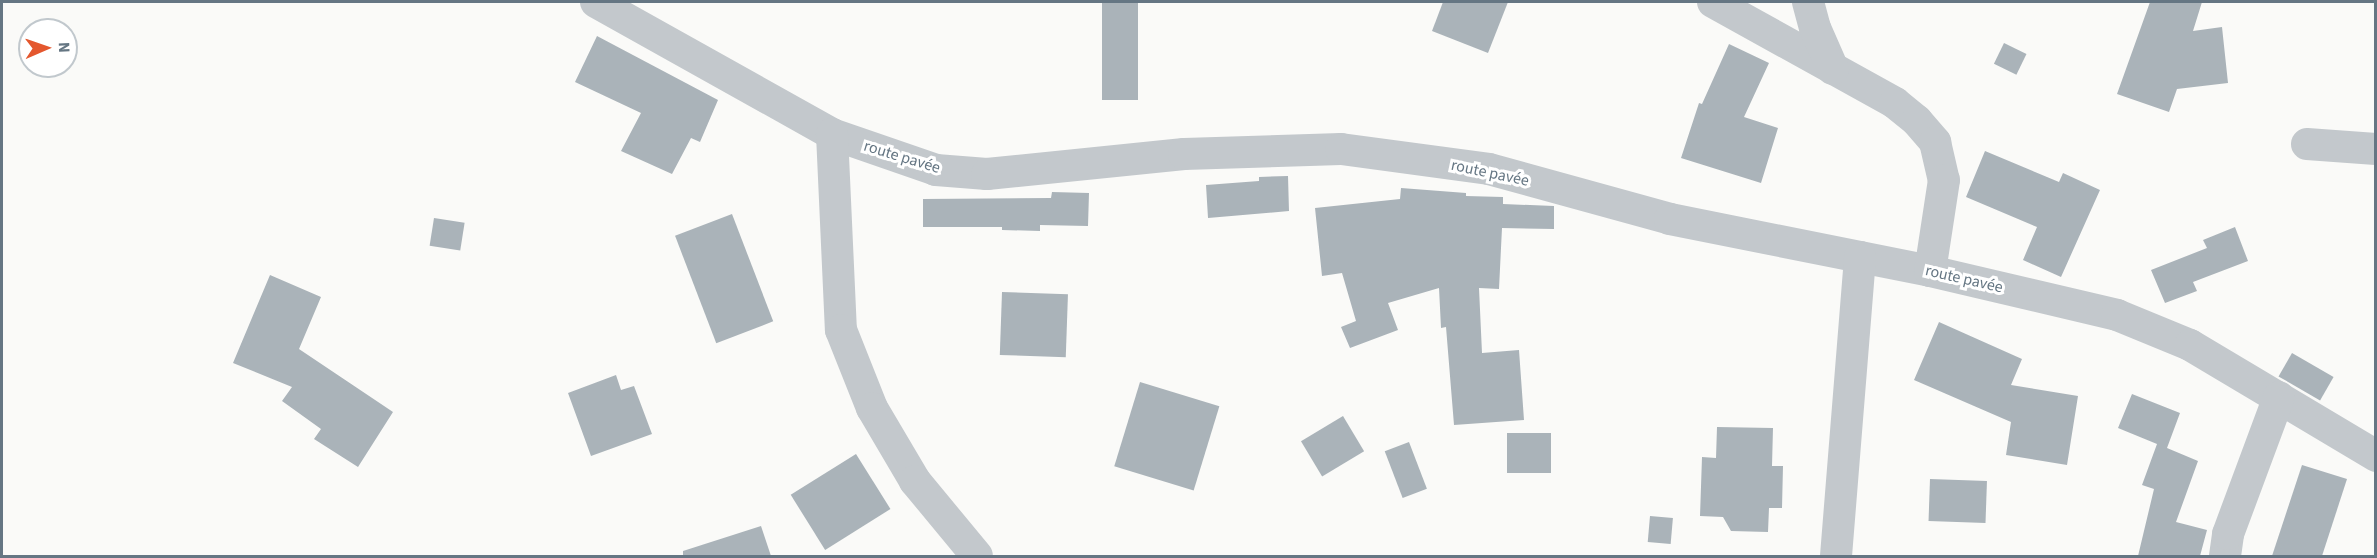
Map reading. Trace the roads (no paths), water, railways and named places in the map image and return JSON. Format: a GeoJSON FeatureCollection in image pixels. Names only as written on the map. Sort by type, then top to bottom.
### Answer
{"type":"FeatureCollection","features":[{"type":"Feature","properties":{"kind":"street","name":"route pavée"},"geometry":{"type":"LineString","coordinates":[[596,2],[832,134],[936,170],[987,174],[1184,154],[1341,149],[1489,169],[1670,219],[1930,271],[2117,315],[2190,345],[2376,456]]}},
{"type":"Feature","properties":{"kind":"street"},"geometry":{"type":"LineString","coordinates":[[1713,2],[1895,103],[1917,121],[1935,142],[1944,180],[1930,271]]}},
{"type":"Feature","properties":{"kind":"street"},"geometry":{"type":"LineString","coordinates":[[1808,2],[1815,28],[1833,69]]}},
{"type":"Feature","properties":{"kind":"street"},"geometry":{"type":"LineString","coordinates":[[832,134],[841,330],[872,408],[915,481],[977,556]]}},
{"type":"Feature","properties":{"kind":"street"},"geometry":{"type":"LineString","coordinates":[[2307,144],[2376,148]]}},
{"type":"Feature","properties":{"kind":"street"},"geometry":{"type":"LineString","coordinates":[[1836,556],[1860,257]]}},
{"type":"Feature","properties":{"kind":"street"},"geometry":{"type":"LineString","coordinates":[[2225,556],[2228,534],[2279,397]]}}]}
